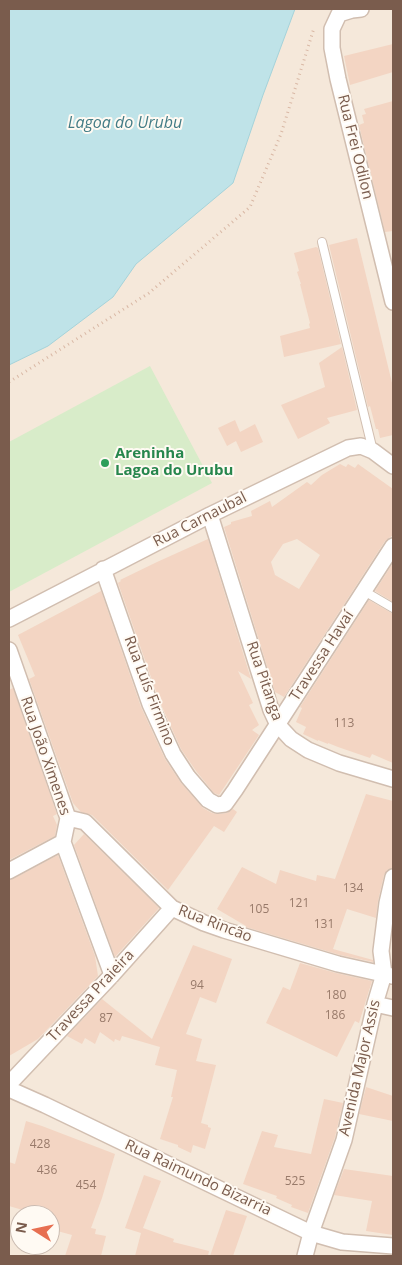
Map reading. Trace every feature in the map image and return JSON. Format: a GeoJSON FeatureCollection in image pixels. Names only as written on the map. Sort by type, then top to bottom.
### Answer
{"type":"FeatureCollection","features":[{"type":"Feature","properties":{"kind":"street","name":"Rua Frei Odilon"},"geometry":{"type":"LineString","coordinates":[[361,9],[339,14],[332,29],[332,48],[393,302]]}},
{"type":"Feature","properties":{"kind":"street","name":"Rua Carnaubal"},"geometry":{"type":"LineString","coordinates":[[9,619],[210,515],[348,448],[361,446],[373,451],[393,466]]}},
{"type":"Feature","properties":{"kind":"street","name":"Rua Pitanga"},"geometry":{"type":"LineString","coordinates":[[210,515],[271,710],[278,725],[292,739],[308,750],[339,763],[393,779]]}},
{"type":"Feature","properties":{"kind":"street","name":"Travessa Havaí"},"geometry":{"type":"LineString","coordinates":[[235,790],[393,546]]}},
{"type":"Feature","properties":{"kind":"street","name":"Rua Luís Firmino"},"geometry":{"type":"LineString","coordinates":[[103,570],[150,704],[173,754],[188,777],[208,800],[213,803],[217,805],[225,804],[235,790]]}},
{"type":"Feature","properties":{"kind":"street","name":"Rua João Ximenes"},"geometry":{"type":"LineString","coordinates":[[9,650],[68,818],[63,842]]}},
{"type":"Feature","properties":{"kind":"street","name":"Rua Rincão"},"geometry":{"type":"LineString","coordinates":[[68,818],[85,822],[172,908],[224,930],[338,964],[389,975]]}},
{"type":"Feature","properties":{"kind":"street"},"geometry":{"type":"LineString","coordinates":[[9,871],[63,842],[112,975]]}},
{"type":"Feature","properties":{"kind":"street","name":"Avenida Major Assis"},"geometry":{"type":"LineString","coordinates":[[305,1256],[311,1233],[344,1140],[375,1004],[389,975],[381,951],[387,903],[393,877]]}},
{"type":"Feature","properties":{"kind":"street","name":"Travessa Praieira"},"geometry":{"type":"LineString","coordinates":[[10,1080],[112,975],[172,908]]}},
{"type":"Feature","properties":{"kind":"street"},"geometry":{"type":"LineString","coordinates":[[375,1004],[393,1008]]}},
{"type":"Feature","properties":{"kind":"street","name":"Rua Raimundo Bizarria"},"geometry":{"type":"LineString","coordinates":[[10,1080],[45,1105],[311,1233],[342,1242],[393,1246]]}},
{"type":"Feature","properties":{"kind":"lane"},"geometry":{"type":"LineString","coordinates":[[322,242],[373,451]]}},
{"type":"Feature","properties":{"kind":"lane"},"geometry":{"type":"LineString","coordinates":[[364,591],[393,608]]}},
{"type":"Feature","properties":{"kind":"path"},"geometry":{"type":"LineString","coordinates":[[9,382],[149,293],[250,207],[281,134],[314,27]]}},
{"type":"Feature","properties":{"kind":"shaded area"},"geometry":{"type":"Polygon","coordinates":[[[9,9],[393,9],[393,1256],[9,1256],[9,9]]]}},
{"type":"Feature","properties":{"kind":"green space","name":"Areninha Lagoa do Urubu"},"geometry":{"type":"Polygon","coordinates":[[[150,366],[212,483],[9,592],[9,442],[150,366]]]}},
{"type":"Feature","properties":{"kind":"water","name":"Lagoa do Urubu"},"geometry":{"type":"Polygon","coordinates":[[[9,9],[295,9],[233,183],[136,264],[113,297],[48,346],[9,365],[9,9]]]}},
{"type":"Feature","properties":{"kind":"building"},"geometry":{"type":"Polygon","coordinates":[[[393,44],[393,72],[350,85],[344,56],[393,44]]]}},
{"type":"Feature","properties":{"kind":"building"},"geometry":{"type":"Polygon","coordinates":[[[393,101],[393,231],[385,232],[359,125],[364,123],[362,115],[366,114],[364,109],[393,101]]]}},
{"type":"Feature","properties":{"kind":"building"},"geometry":{"type":"Polygon","coordinates":[[[357,238],[393,387],[393,435],[380,438],[370,406],[368,407],[329,245],[357,238]]]}},
{"type":"Feature","properties":{"kind":"building"},"geometry":{"type":"Polygon","coordinates":[[[318,248],[341,344],[284,357],[280,336],[310,328],[294,253],[318,248]]]}},
{"type":"Feature","properties":{"kind":"building"},"geometry":{"type":"Polygon","coordinates":[[[342,347],[357,410],[327,418],[330,423],[298,439],[281,405],[325,387],[319,363],[342,347]]]}},
{"type":"Feature","properties":{"kind":"building"},"geometry":{"type":"Polygon","coordinates":[[[235,420],[240,432],[255,424],[263,442],[241,452],[236,441],[227,446],[218,428],[235,420]]]}},
{"type":"Feature","properties":{"kind":"building"},"geometry":{"type":"Polygon","coordinates":[[[340,464],[346,467],[348,464],[355,468],[358,464],[393,489],[393,535],[385,541],[284,697],[275,692],[224,527],[231,524],[231,522],[252,516],[251,511],[270,501],[272,507],[307,482],[311,485],[322,475],[340,464]],[[297,539],[283,544],[271,562],[275,575],[299,589],[320,555],[297,539]]]}},
{"type":"Feature","properties":{"kind":"building"},"geometry":{"type":"Polygon","coordinates":[[[208,539],[251,679],[238,671],[253,703],[249,705],[259,725],[252,730],[259,735],[219,795],[214,793],[181,749],[159,700],[118,583],[120,580],[208,539]]]}},
{"type":"Feature","properties":{"kind":"building"},"geometry":{"type":"Polygon","coordinates":[[[393,563],[393,602],[375,591],[393,563]]]}},
{"type":"Feature","properties":{"kind":"building"},"geometry":{"type":"Polygon","coordinates":[[[101,591],[141,707],[165,759],[181,783],[203,808],[218,814],[227,813],[233,809],[237,812],[224,832],[214,826],[168,890],[92,815],[81,812],[73,803],[29,679],[35,676],[18,635],[101,591]]]}},
{"type":"Feature","properties":{"kind":"building"},"geometry":{"type":"Polygon","coordinates":[[[369,600],[393,614],[393,763],[372,754],[370,758],[318,741],[303,734],[306,727],[296,722],[302,708],[300,707],[369,600]]]}},
{"type":"Feature","properties":{"kind":"building"},"geometry":{"type":"Polygon","coordinates":[[[13,688],[57,814],[53,816],[57,825],[55,836],[9,860],[9,690],[13,688]]]}},
{"type":"Feature","properties":{"kind":"building"},"geometry":{"type":"Polygon","coordinates":[[[366,794],[393,801],[393,868],[387,870],[384,875],[376,918],[347,909],[333,949],[373,960],[373,962],[340,955],[246,927],[217,909],[242,867],[276,884],[280,870],[316,881],[317,875],[335,879],[366,794]]]}},
{"type":"Feature","properties":{"kind":"building"},"geometry":{"type":"Polygon","coordinates":[[[84,834],[159,908],[115,957],[74,845],[84,834]]]}},
{"type":"Feature","properties":{"kind":"building"},"geometry":{"type":"Polygon","coordinates":[[[58,855],[95,956],[98,976],[38,1039],[9,1056],[9,880],[58,855]]]}},
{"type":"Feature","properties":{"kind":"building"},"geometry":{"type":"Polygon","coordinates":[[[193,945],[232,959],[216,1003],[200,997],[186,1034],[202,1039],[196,1061],[216,1065],[201,1123],[211,1128],[205,1149],[193,1145],[191,1153],[178,1147],[178,1145],[160,1139],[173,1097],[171,1097],[177,1070],[155,1065],[160,1047],[122,1036],[120,1041],[115,1039],[114,1042],[100,1032],[95,1044],[85,1038],[82,1044],[67,1036],[102,999],[152,1039],[193,945]]]}},
{"type":"Feature","properties":{"kind":"building"},"geometry":{"type":"Polygon","coordinates":[[[300,963],[372,981],[359,1023],[355,1021],[337,1057],[266,1023],[283,987],[290,990],[300,963]]]}},
{"type":"Feature","properties":{"kind":"building"},"geometry":{"type":"Polygon","coordinates":[[[366,1087],[393,1096],[393,1121],[359,1114],[366,1087]]]}},
{"type":"Feature","properties":{"kind":"building"},"geometry":{"type":"Polygon","coordinates":[[[324,1099],[343,1103],[335,1137],[308,1213],[291,1207],[292,1205],[276,1198],[277,1196],[243,1184],[262,1131],[278,1135],[274,1147],[311,1154],[324,1099]]]}},
{"type":"Feature","properties":{"kind":"building"},"geometry":{"type":"Polygon","coordinates":[[[26,1121],[115,1154],[91,1228],[96,1229],[95,1234],[106,1236],[101,1256],[65,1256],[72,1235],[60,1232],[60,1205],[9,1206],[9,1162],[15,1164],[26,1121]]]}},
{"type":"Feature","properties":{"kind":"building"},"geometry":{"type":"Polygon","coordinates":[[[344,1169],[393,1176],[393,1235],[366,1231],[372,1201],[334,1195],[344,1169]]]}},
{"type":"Feature","properties":{"kind":"building"},"geometry":{"type":"Polygon","coordinates":[[[144,1175],[161,1181],[143,1228],[174,1239],[173,1242],[209,1251],[208,1256],[135,1256],[141,1233],[125,1228],[144,1175]]]}},
{"type":"Feature","properties":{"kind":"building"},"geometry":{"type":"Polygon","coordinates":[[[226,1210],[247,1216],[233,1256],[210,1256],[226,1210]]]}},
{"type":"Feature","properties":{"kind":"place","name":"Areninha Lagoa do Urubu"},"geometry":{"type":"Point","coordinates":[105,463]}}]}
